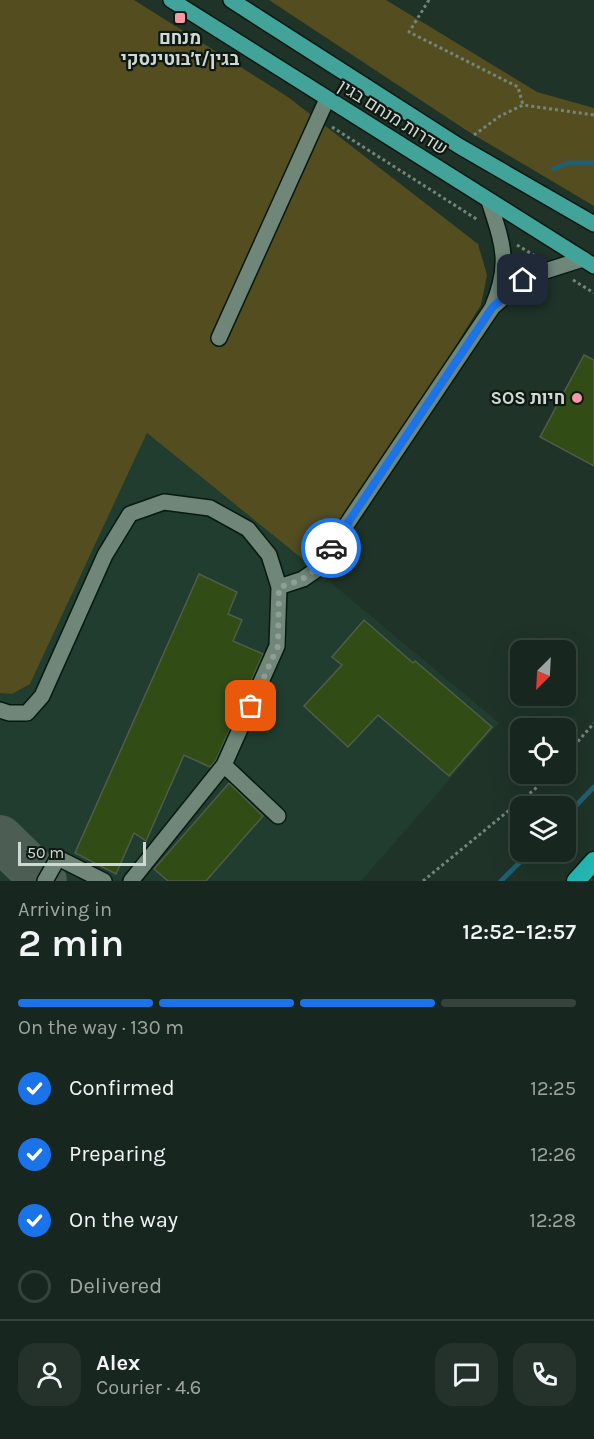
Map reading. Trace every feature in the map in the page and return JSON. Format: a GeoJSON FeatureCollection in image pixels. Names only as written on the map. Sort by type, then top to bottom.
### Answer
{"type":"FeatureCollection","features":[{"type":"Feature","properties":{"kind":"highway"},"geometry":{"type":"LineString","coordinates":[[576,881],[594,861]]}},
{"type":"Feature","properties":{"kind":"main road","name":"שדרות מנחם בגין"},"geometry":{"type":"LineString","coordinates":[[171,0],[589,263]]}},
{"type":"Feature","properties":{"kind":"main road","name":"שדרות מנחם בגין"},"geometry":{"type":"LineString","coordinates":[[231,0],[459,146],[594,224]]}},
{"type":"Feature","properties":{"kind":"street"},"geometry":{"type":"LineString","coordinates":[[219,338],[327,99]]}},
{"type":"Feature","properties":{"kind":"street"},"geometry":{"type":"LineString","coordinates":[[279,587],[303,579],[316,570],[492,308],[499,290],[504,259],[489,201]]}},
{"type":"Feature","properties":{"kind":"street"},"geometry":{"type":"LineString","coordinates":[[492,308],[523,280],[554,268],[589,263]]}},
{"type":"Feature","properties":{"kind":"street"},"geometry":{"type":"LineString","coordinates":[[0,710],[9,713],[27,713],[42,696],[105,555],[130,514],[164,502],[210,507],[248,529],[269,555],[279,587],[278,646],[224,765],[131,881]]}},
{"type":"Feature","properties":{"kind":"street"},"geometry":{"type":"LineString","coordinates":[[224,765],[278,816]]}},
{"type":"Feature","properties":{"kind":"street"},"geometry":{"type":"LineString","coordinates":[[45,881],[58,858],[104,881]]}},
{"type":"Feature","properties":{"kind":"path"},"geometry":{"type":"LineString","coordinates":[[429,0],[410,32],[518,87],[523,105]]}},
{"type":"Feature","properties":{"kind":"path"},"geometry":{"type":"LineString","coordinates":[[459,146],[500,116],[523,105],[594,115]]}},
{"type":"Feature","properties":{"kind":"path"},"geometry":{"type":"LineString","coordinates":[[318,118],[594,293]]}},
{"type":"Feature","properties":{"kind":"path"},"geometry":{"type":"LineString","coordinates":[[576,744],[594,723]]}},
{"type":"Feature","properties":{"kind":"path"},"geometry":{"type":"LineString","coordinates":[[423,881],[539,784]]}},
{"type":"Feature","properties":{"kind":"shaded area"},"geometry":{"type":"Polygon","coordinates":[[[0,0],[134,0],[288,97],[478,244],[487,275],[481,305],[316,570],[147,433],[30,684],[12,694],[0,693],[0,0]]]}},
{"type":"Feature","properties":{"kind":"shaded area"},"geometry":{"type":"Polygon","coordinates":[[[269,0],[386,0],[537,92],[594,108],[594,206],[469,132],[269,0]]]}},
{"type":"Feature","properties":{"kind":"shaded area"},"geometry":{"type":"Polygon","coordinates":[[[147,433],[499,723],[361,881],[0,881],[0,693],[12,694],[30,684],[147,433]]]}},
{"type":"Feature","properties":{"kind":"building","name":"SOS חיות"},"geometry":{"type":"Polygon","coordinates":[[[584,355],[594,360],[594,466],[540,437],[584,355]]]}},
{"type":"Feature","properties":{"kind":"building"},"geometry":{"type":"Polygon","coordinates":[[[199,574],[237,592],[228,614],[242,620],[233,641],[263,654],[216,760],[210,767],[184,755],[146,841],[134,833],[116,874],[75,853],[199,574]]]}},
{"type":"Feature","properties":{"kind":"building"},"geometry":{"type":"Polygon","coordinates":[[[364,620],[492,727],[449,776],[378,715],[348,747],[304,706],[342,665],[332,657],[364,620]]]}},
{"type":"Feature","properties":{"kind":"building"},"geometry":{"type":"Polygon","coordinates":[[[229,783],[263,816],[206,881],[168,881],[154,869],[229,783]]]}},
{"type":"Feature","properties":{"kind":"waterway"},"geometry":{"type":"LineString","coordinates":[[553,169],[568,163],[594,163]]}},
{"type":"Feature","properties":{"kind":"waterway"},"geometry":{"type":"LineString","coordinates":[[576,806],[594,787]]}},
{"type":"Feature","properties":{"kind":"waterway"},"geometry":{"type":"LineString","coordinates":[[501,881],[520,862]]}},
{"type":"Feature","properties":{"kind":"taxiway"},"geometry":{"type":"LineString","coordinates":[[0,838],[44,881]]}},
{"type":"Feature","properties":{"kind":"way so far"},"geometry":{"type":"LineString","coordinates":[[251,706],[278,646],[279,587],[303,579],[316,570],[331,548]]}},
{"type":"Feature","properties":{"kind":"place","name":"מנחם בגין/ז׳בוטינסקי"},"geometry":{"type":"Point","coordinates":[180,18]}},
{"type":"Feature","properties":{"kind":"place","name":"SOS חיות"},"geometry":{"type":"Point","coordinates":[577,398]}},
{"type":"Feature","properties":{"kind":"route"},"geometry":{"type":"LineString","coordinates":[[331,548],[492,308],[523,280]]}}]}
